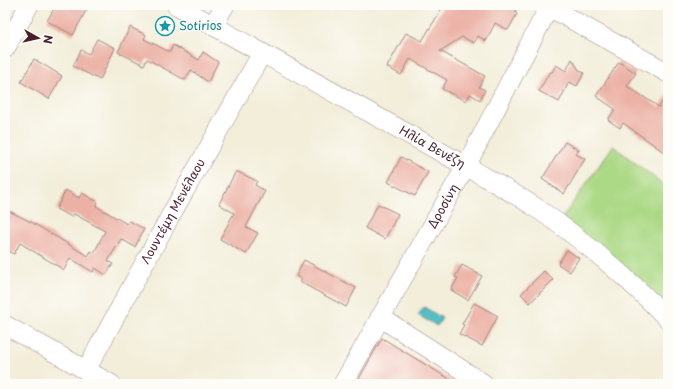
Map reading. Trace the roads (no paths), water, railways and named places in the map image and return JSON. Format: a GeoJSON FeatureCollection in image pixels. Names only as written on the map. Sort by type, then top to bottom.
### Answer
{"type":"FeatureCollection","features":[{"type":"Feature","properties":{"kind":"street"},"geometry":{"type":"LineString","coordinates":[[5,49],[28,5]]}},
{"type":"Feature","properties":{"kind":"street","name":"Ηλία Βενέζη"},"geometry":{"type":"LineString","coordinates":[[176,5],[466,166],[532,205],[599,256],[668,319]]}},
{"type":"Feature","properties":{"kind":"street"},"geometry":{"type":"LineString","coordinates":[[213,26],[225,5]]}},
{"type":"Feature","properties":{"kind":"street"},"geometry":{"type":"LineString","coordinates":[[549,6],[668,73]]}},
{"type":"Feature","properties":{"kind":"street","name":"Δροσίνη"},"geometry":{"type":"LineString","coordinates":[[343,384],[466,166],[549,6]]}},
{"type":"Feature","properties":{"kind":"street","name":"Λουντέμη Μενέλαου"},"geometry":{"type":"LineString","coordinates":[[86,370],[172,212],[262,53]]}},
{"type":"Feature","properties":{"kind":"street"},"geometry":{"type":"LineString","coordinates":[[380,317],[484,384]]}},
{"type":"Feature","properties":{"kind":"street"},"geometry":{"type":"LineString","coordinates":[[5,325],[111,384]]}},
{"type":"Feature","properties":{"kind":"water"},"geometry":{"type":"Polygon","coordinates":[[[424,307],[442,318],[437,326],[418,315],[424,307]]]}},
{"type":"Feature","properties":{"kind":"place","name":"Sotirios"},"geometry":{"type":"Point","coordinates":[165,26]}}]}
